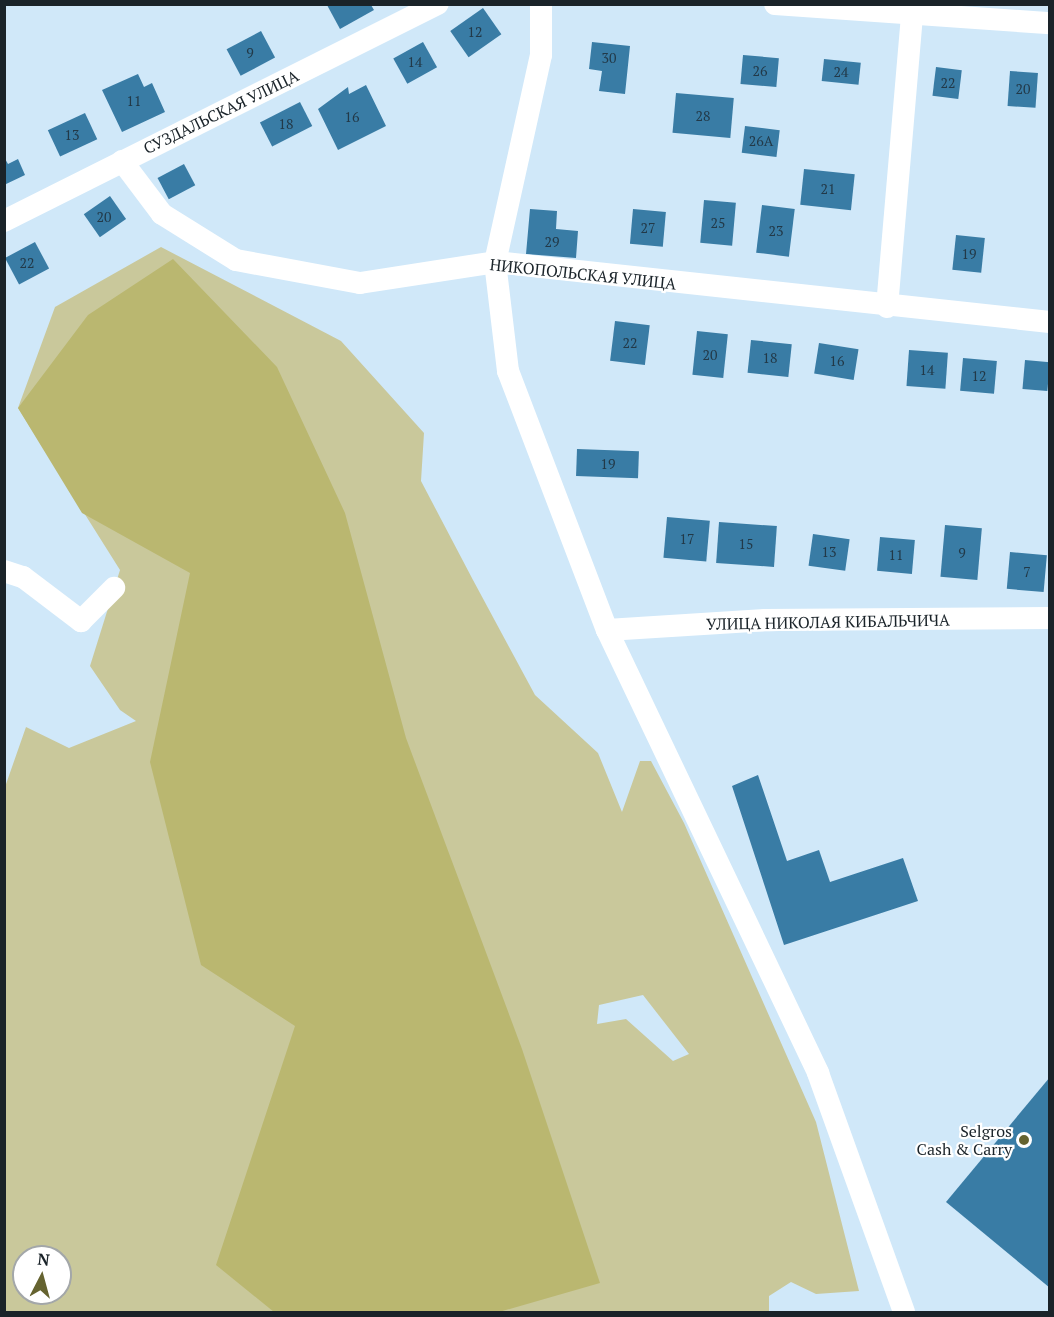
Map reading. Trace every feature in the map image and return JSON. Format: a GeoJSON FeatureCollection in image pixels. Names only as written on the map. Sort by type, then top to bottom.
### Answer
{"type":"FeatureCollection","features":[{"type":"Feature","properties":{"kind":"street","name":"СУЗДАЛЬСКАЯ УЛИЦА"},"geometry":{"type":"LineString","coordinates":[[4,221],[438,4]]}},
{"type":"Feature","properties":{"kind":"street"},"geometry":{"type":"LineString","coordinates":[[541,4],[541,55],[495,262],[508,371],[607,630],[818,1072],[904,1312]]}},
{"type":"Feature","properties":{"kind":"street"},"geometry":{"type":"LineString","coordinates":[[775,4],[913,11],[1050,23]]}},
{"type":"Feature","properties":{"kind":"street"},"geometry":{"type":"LineString","coordinates":[[887,307],[913,11]]}},
{"type":"Feature","properties":{"kind":"street","name":"НИКОПОЛЬСКАЯ УЛИЦА"},"geometry":{"type":"LineString","coordinates":[[122,161],[162,214],[236,260],[360,283],[495,262],[887,307],[1050,322]]}},
{"type":"Feature","properties":{"kind":"street"},"geometry":{"type":"LineString","coordinates":[[4,571],[23,577],[81,621],[114,588]]}},
{"type":"Feature","properties":{"kind":"street","name":"УЛИЦА НИКОЛАЯ КИБАЛЬЧИЧА"},"geometry":{"type":"LineString","coordinates":[[607,630],[765,620],[1050,618]]}},
{"type":"Feature","properties":{"kind":"green space"},"geometry":{"type":"Polygon","coordinates":[[[161,247],[341,341],[424,433],[421,481],[535,695],[598,753],[622,812],[640,761],[651,761],[684,823],[816,1122],[859,1291],[816,1294],[791,1282],[769,1296],[769,1312],[5,1312],[5,787],[26,727],[69,748],[136,721],[120,710],[90,666],[120,570],[18,408],[55,307],[161,247]],[[643,995],[599,1005],[597,1024],[626,1019],[673,1061],[689,1054],[643,995]]]}},
{"type":"Feature","properties":{"kind":"shaded area"},"geometry":{"type":"Polygon","coordinates":[[[173,259],[277,367],[345,513],[406,738],[522,1049],[600,1283],[499,1312],[274,1312],[216,1265],[295,1026],[201,965],[150,762],[190,573],[82,513],[18,408],[88,315],[173,259]]]}},
{"type":"Feature","properties":{"kind":"building"},"geometry":{"type":"Polygon","coordinates":[[[327,5],[371,5],[374,10],[340,29],[327,5]]]}},
{"type":"Feature","properties":{"kind":"building"},"geometry":{"type":"Polygon","coordinates":[[[483,8],[501,34],[469,57],[450,31],[483,8]]]}},
{"type":"Feature","properties":{"kind":"building"},"geometry":{"type":"Polygon","coordinates":[[[261,31],[275,57],[241,76],[227,49],[261,31]]]}},
{"type":"Feature","properties":{"kind":"building"},"geometry":{"type":"Polygon","coordinates":[[[423,42],[437,67],[407,84],[393,58],[423,42]]]}},
{"type":"Feature","properties":{"kind":"building"},"geometry":{"type":"Polygon","coordinates":[[[592,42],[630,46],[625,94],[599,91],[602,71],[589,69],[592,42]]]}},
{"type":"Feature","properties":{"kind":"building"},"geometry":{"type":"Polygon","coordinates":[[[743,55],[779,58],[776,87],[740,84],[743,55]]]}},
{"type":"Feature","properties":{"kind":"building"},"geometry":{"type":"Polygon","coordinates":[[[824,59],[861,63],[858,85],[822,81],[824,59]]]}},
{"type":"Feature","properties":{"kind":"building"},"geometry":{"type":"Polygon","coordinates":[[[936,67],[962,70],[958,99],[932,96],[936,67]]]}},
{"type":"Feature","properties":{"kind":"building"},"geometry":{"type":"Polygon","coordinates":[[[1010,71],[1038,73],[1035,108],[1008,106],[1010,71]]]}},
{"type":"Feature","properties":{"kind":"building"},"geometry":{"type":"Polygon","coordinates":[[[138,74],[144,87],[152,83],[165,112],[122,132],[102,90],[138,74]]]}},
{"type":"Feature","properties":{"kind":"building"},"geometry":{"type":"Polygon","coordinates":[[[366,85],[386,126],[338,150],[318,109],[348,87],[349,94],[366,85]]]}},
{"type":"Feature","properties":{"kind":"building"},"geometry":{"type":"Polygon","coordinates":[[[676,93],[734,98],[730,138],[673,133],[676,93]]]}},
{"type":"Feature","properties":{"kind":"building"},"geometry":{"type":"Polygon","coordinates":[[[300,102],[312,126],[272,146],[260,122],[300,102]]]}},
{"type":"Feature","properties":{"kind":"building"},"geometry":{"type":"Polygon","coordinates":[[[85,113],[97,139],[60,157],[48,130],[85,113]]]}},
{"type":"Feature","properties":{"kind":"building"},"geometry":{"type":"Polygon","coordinates":[[[745,126],[780,130],[776,157],[742,153],[745,126]]]}},
{"type":"Feature","properties":{"kind":"building"},"geometry":{"type":"Polygon","coordinates":[[[4,157],[8,164],[18,159],[25,175],[4,185],[4,157]]]}},
{"type":"Feature","properties":{"kind":"building"},"geometry":{"type":"Polygon","coordinates":[[[184,164],[195,185],[169,199],[158,178],[184,164]]]}},
{"type":"Feature","properties":{"kind":"building"},"geometry":{"type":"Polygon","coordinates":[[[804,169],[855,174],[851,210],[800,205],[804,169]]]}},
{"type":"Feature","properties":{"kind":"building"},"geometry":{"type":"Polygon","coordinates":[[[110,196],[126,219],[100,237],[84,214],[110,196]]]}},
{"type":"Feature","properties":{"kind":"building"},"geometry":{"type":"Polygon","coordinates":[[[704,200],[736,203],[732,246],[700,243],[704,200]]]}},
{"type":"Feature","properties":{"kind":"building"},"geometry":{"type":"Polygon","coordinates":[[[762,205],[795,209],[789,257],[756,253],[762,205]]]}},
{"type":"Feature","properties":{"kind":"building"},"geometry":{"type":"Polygon","coordinates":[[[530,209],[557,211],[556,229],[578,231],[576,258],[526,254],[530,209]]]}},
{"type":"Feature","properties":{"kind":"building"},"geometry":{"type":"Polygon","coordinates":[[[633,209],[666,212],[663,247],[630,244],[633,209]]]}},
{"type":"Feature","properties":{"kind":"building"},"geometry":{"type":"Polygon","coordinates":[[[956,235],[985,238],[981,273],[952,270],[956,235]]]}},
{"type":"Feature","properties":{"kind":"building"},"geometry":{"type":"Polygon","coordinates":[[[35,242],[49,268],[19,284],[5,258],[35,242]]]}},
{"type":"Feature","properties":{"kind":"building"},"geometry":{"type":"Polygon","coordinates":[[[615,321],[650,325],[645,365],[610,361],[615,321]]]}},
{"type":"Feature","properties":{"kind":"building"},"geometry":{"type":"Polygon","coordinates":[[[697,331],[728,334],[723,378],[692,375],[697,331]]]}},
{"type":"Feature","properties":{"kind":"building"},"geometry":{"type":"Polygon","coordinates":[[[751,340],[792,344],[788,377],[748,373],[751,340]]]}},
{"type":"Feature","properties":{"kind":"building"},"geometry":{"type":"Polygon","coordinates":[[[819,343],[859,349],[854,380],[814,374],[819,343]]]}},
{"type":"Feature","properties":{"kind":"building"},"geometry":{"type":"Polygon","coordinates":[[[909,350],[948,353],[945,389],[906,386],[909,350]]]}},
{"type":"Feature","properties":{"kind":"building"},"geometry":{"type":"Polygon","coordinates":[[[963,358],[997,361],[994,394],[960,391],[963,358]]]}},
{"type":"Feature","properties":{"kind":"building"},"geometry":{"type":"Polygon","coordinates":[[[1025,360],[1050,362],[1047,391],[1022,389],[1025,360]]]}},
{"type":"Feature","properties":{"kind":"building"},"geometry":{"type":"Polygon","coordinates":[[[577,449],[639,451],[638,478],[576,476],[577,449]]]}},
{"type":"Feature","properties":{"kind":"building"},"geometry":{"type":"Polygon","coordinates":[[[667,517],[710,521],[706,562],[663,558],[667,517]]]}},
{"type":"Feature","properties":{"kind":"building"},"geometry":{"type":"Polygon","coordinates":[[[719,522],[777,526],[774,567],[716,563],[719,522]]]}},
{"type":"Feature","properties":{"kind":"building"},"geometry":{"type":"Polygon","coordinates":[[[945,525],[982,528],[977,580],[940,577],[945,525]]]}},
{"type":"Feature","properties":{"kind":"building"},"geometry":{"type":"Polygon","coordinates":[[[813,534],[850,539],[845,571],[809,566],[813,534]]]}},
{"type":"Feature","properties":{"kind":"building"},"geometry":{"type":"Polygon","coordinates":[[[880,537],[915,540],[912,574],[877,571],[880,537]]]}},
{"type":"Feature","properties":{"kind":"building"},"geometry":{"type":"Polygon","coordinates":[[[1010,552],[1047,555],[1044,592],[1007,589],[1010,552]]]}},
{"type":"Feature","properties":{"kind":"building"},"geometry":{"type":"Polygon","coordinates":[[[758,775],[787,861],[819,850],[830,882],[903,858],[918,901],[784,945],[732,786],[758,775]]]}},
{"type":"Feature","properties":{"kind":"building","name":"Selgros Cash & Carry"},"geometry":{"type":"Polygon","coordinates":[[[1050,1077],[1050,1288],[946,1202],[1050,1077]]]}},
{"type":"Feature","properties":{"kind":"place","name":"Selgros Cash & Carry"},"geometry":{"type":"Point","coordinates":[1024,1140]}}]}
